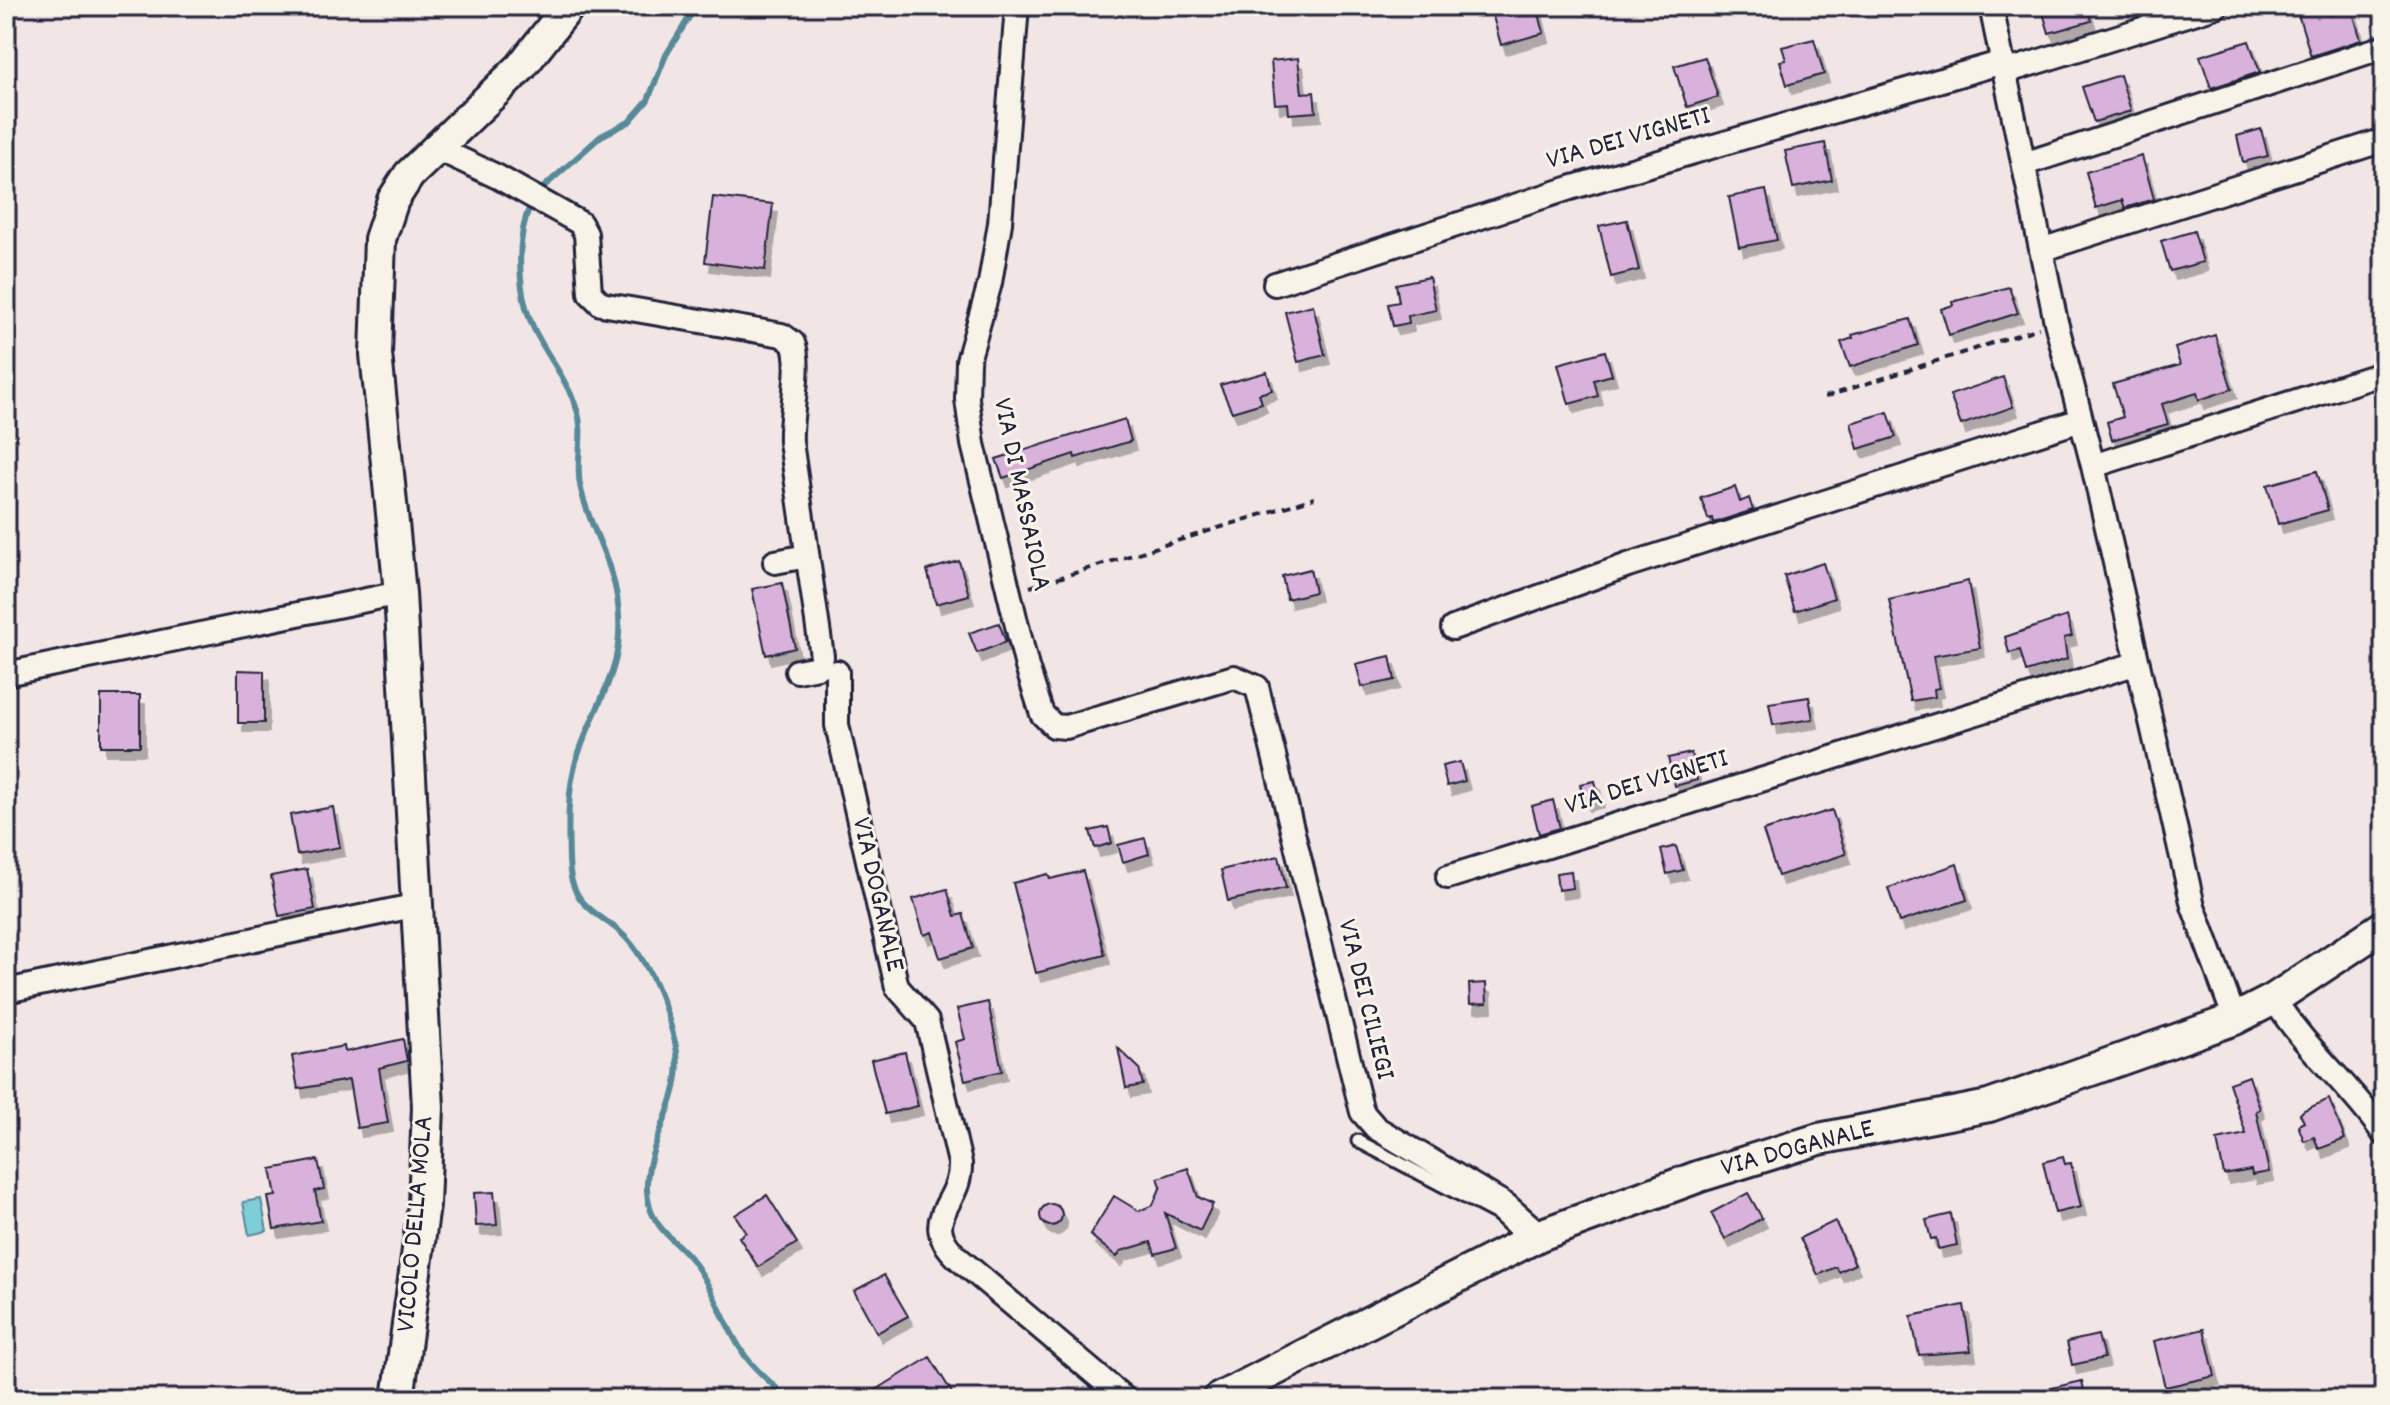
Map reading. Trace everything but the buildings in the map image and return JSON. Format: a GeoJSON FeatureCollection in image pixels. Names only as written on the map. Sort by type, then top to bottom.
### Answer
{"type":"FeatureCollection","features":[{"type":"Feature","properties":{"kind":"street","name":"VICOLO DELLA MOLA"},"geometry":{"type":"LineString","coordinates":[[398,1399],[424,1205],[428,1107],[400,593],[390,462],[375,337],[380,239],[398,192],[434,147],[521,67],[569,6]]}},
{"type":"Feature","properties":{"kind":"street","name":"VIA DI MASSAIOLA"},"geometry":{"type":"LineString","coordinates":[[1017,6],[1000,223],[967,382],[973,444],[1040,709],[1054,726],[1079,725],[1234,677],[1249,680],[1258,690]]}},
{"type":"Feature","properties":{"kind":"street"},"geometry":{"type":"LineString","coordinates":[[1991,6],[2056,322],[2093,466],[2193,906],[2235,1019]]}},
{"type":"Feature","properties":{"kind":"street","name":"VIA DEI VIGNETI"},"geometry":{"type":"LineString","coordinates":[[1275,284],[1570,188],[2216,6]]}},
{"type":"Feature","properties":{"kind":"street"},"geometry":{"type":"LineString","coordinates":[[2024,164],[2384,47]]}},
{"type":"Feature","properties":{"kind":"street"},"geometry":{"type":"LineString","coordinates":[[2041,250],[2384,140]]}},
{"type":"Feature","properties":{"kind":"street"},"geometry":{"type":"LineString","coordinates":[[434,147],[498,177],[580,223],[586,234],[590,293],[601,304],[782,335],[793,343],[796,364],[790,409],[791,442],[822,661],[818,667],[797,671]]}},
{"type":"Feature","properties":{"kind":"street"},"geometry":{"type":"LineString","coordinates":[[2093,466],[2384,373]]}},
{"type":"Feature","properties":{"kind":"street"},"geometry":{"type":"LineString","coordinates":[[1453,628],[1628,565],[2081,420]]}},
{"type":"Feature","properties":{"kind":"street"},"geometry":{"type":"LineString","coordinates":[[775,562],[807,556]]}},
{"type":"Feature","properties":{"kind":"street"},"geometry":{"type":"LineString","coordinates":[[6,674],[400,593]]}},
{"type":"Feature","properties":{"kind":"street","name":"VIA DEI VIGNETI"},"geometry":{"type":"LineString","coordinates":[[1448,877],[2138,663]]}},
{"type":"Feature","properties":{"kind":"street","name":"VIA DOGANALE"},"geometry":{"type":"LineString","coordinates":[[837,672],[837,725],[897,987],[927,1021],[960,1163],[959,1179],[940,1223],[940,1237],[959,1259],[1125,1399]]}},
{"type":"Feature","properties":{"kind":"street","name":"VIA DEI CILIEGI"},"geometry":{"type":"LineString","coordinates":[[1258,690],[1362,1112],[1376,1128],[1506,1205],[1533,1239]]}},
{"type":"Feature","properties":{"kind":"street"},"geometry":{"type":"LineString","coordinates":[[6,991],[418,905]]}},
{"type":"Feature","properties":{"kind":"street","name":"VIA DOGANALE"},"geometry":{"type":"LineString","coordinates":[[1218,1399],[1533,1239],[1700,1176],[1819,1139],[1989,1106],[2235,1019],[2274,999],[2384,926]]}},
{"type":"Feature","properties":{"kind":"street"},"geometry":{"type":"LineString","coordinates":[[2274,999],[2294,1029],[2384,1134]]}},
{"type":"Feature","properties":{"kind":"lane"},"geometry":{"type":"LineString","coordinates":[[1358,1141],[1497,1214],[1533,1239]]}},
{"type":"Feature","properties":{"kind":"path"},"geometry":{"type":"LineString","coordinates":[[1825,397],[2056,322]]}},
{"type":"Feature","properties":{"kind":"path"},"geometry":{"type":"LineString","coordinates":[[1010,593],[1314,498]]}},
{"type":"Feature","properties":{"kind":"water"},"geometry":{"type":"Polygon","coordinates":[[[261,1199],[267,1231],[249,1235],[243,1202],[261,1199]]]}},
{"type":"Feature","properties":{"kind":"waterway"},"geometry":{"type":"LineString","coordinates":[[537,193],[601,136],[629,122],[648,100],[666,55],[696,6]]}},
{"type":"Feature","properties":{"kind":"waterway"},"geometry":{"type":"LineString","coordinates":[[531,203],[520,250],[525,301],[535,331],[568,387],[579,417],[580,485],[613,577],[619,617],[615,661],[573,773],[568,823],[571,878],[583,902],[623,935],[647,968],[675,1042],[678,1064],[675,1086],[649,1167],[647,1187],[650,1208],[658,1224],[702,1275],[746,1357],[788,1399]]}}]}
